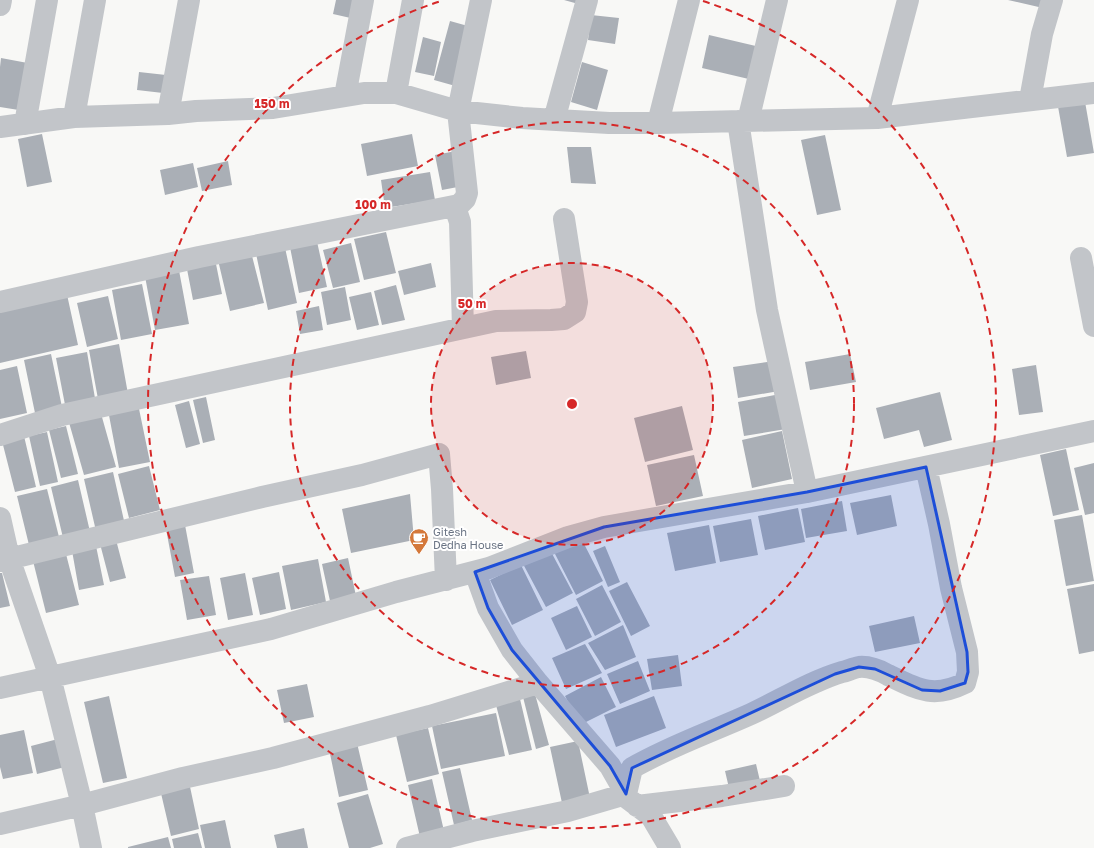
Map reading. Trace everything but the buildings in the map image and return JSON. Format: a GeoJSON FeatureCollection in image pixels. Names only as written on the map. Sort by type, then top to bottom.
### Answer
{"type":"FeatureCollection","features":[{"type":"Feature","properties":{"kind":"street"},"geometry":{"type":"LineString","coordinates":[[0,5],[1,0]]}},
{"type":"Feature","properties":{"kind":"street"},"geometry":{"type":"LineString","coordinates":[[25,124],[47,0]]}},
{"type":"Feature","properties":{"kind":"street"},"geometry":{"type":"LineString","coordinates":[[74,117],[95,0]]}},
{"type":"Feature","properties":{"kind":"street"},"geometry":{"type":"LineString","coordinates":[[168,114],[189,0]]}},
{"type":"Feature","properties":{"kind":"street"},"geometry":{"type":"LineString","coordinates":[[345,96],[363,0]]}},
{"type":"Feature","properties":{"kind":"street"},"geometry":{"type":"LineString","coordinates":[[396,93],[413,0]]}},
{"type":"Feature","properties":{"kind":"street"},"geometry":{"type":"LineString","coordinates":[[463,328],[460,222],[456,210],[465,199],[467,193],[458,111],[481,0]]}},
{"type":"Feature","properties":{"kind":"street"},"geometry":{"type":"LineString","coordinates":[[554,120],[587,0]]}},
{"type":"Feature","properties":{"kind":"street"},"geometry":{"type":"LineString","coordinates":[[658,123],[689,0]]}},
{"type":"Feature","properties":{"kind":"street"},"geometry":{"type":"LineString","coordinates":[[777,0],[743,121],[767,310],[807,492]]}},
{"type":"Feature","properties":{"kind":"street"},"geometry":{"type":"LineString","coordinates":[[877,118],[908,0]]}},
{"type":"Feature","properties":{"kind":"street"},"geometry":{"type":"LineString","coordinates":[[1030,100],[1042,34],[1052,0]]}},
{"type":"Feature","properties":{"kind":"street"},"geometry":{"type":"LineString","coordinates":[[0,127],[74,117],[168,114],[196,111],[272,108],[364,93],[396,93],[458,111],[522,118],[658,123],[877,118],[1094,93]]}},
{"type":"Feature","properties":{"kind":"street"},"geometry":{"type":"LineString","coordinates":[[0,302],[199,256],[459,205]]}},
{"type":"Feature","properties":{"kind":"street"},"geometry":{"type":"LineString","coordinates":[[0,434],[62,415],[496,321],[551,320],[564,318],[575,312],[577,302],[564,219]]}},
{"type":"Feature","properties":{"kind":"street"},"geometry":{"type":"LineString","coordinates":[[1082,258],[1094,326]]}},
{"type":"Feature","properties":{"kind":"street"},"geometry":{"type":"LineString","coordinates":[[0,688],[272,629],[396,592],[489,568],[568,537],[604,527],[807,492],[1094,431]]}},
{"type":"Feature","properties":{"kind":"street"},"geometry":{"type":"LineString","coordinates":[[5,560],[262,497],[362,475],[439,454],[446,580]]}},
{"type":"Feature","properties":{"kind":"street"},"geometry":{"type":"LineString","coordinates":[[632,800],[632,768],[655,755],[751,714],[815,681],[859,667],[875,668],[922,690],[940,691],[954,688],[965,683],[968,672],[968,652],[951,588],[926,467]]}},
{"type":"Feature","properties":{"kind":"street"},"geometry":{"type":"LineString","coordinates":[[0,518],[5,560],[50,677],[82,805],[91,848]]}},
{"type":"Feature","properties":{"kind":"street"},"geometry":{"type":"LineString","coordinates":[[475,572],[488,608],[512,650],[538,684],[610,766],[632,800],[651,816],[670,848]]}},
{"type":"Feature","properties":{"kind":"street"},"geometry":{"type":"LineString","coordinates":[[0,824],[82,805],[183,778],[273,758],[430,716],[538,684]]}},
{"type":"Feature","properties":{"kind":"street"},"geometry":{"type":"LineString","coordinates":[[407,848],[472,831],[568,811],[632,800],[722,796],[784,786]]}},
{"type":"Feature","properties":{"kind":"highlighted area"},"geometry":{"type":"Polygon","coordinates":[[[926,467],[967,652],[968,672],[965,683],[940,691],[922,690],[875,669],[859,667],[835,674],[632,768],[626,794],[610,766],[512,650],[488,608],[475,572],[604,527],[807,492],[926,467]]]}},
{"type":"Feature","properties":{"kind":"place","name":"Gitesh Dedha House"},"geometry":{"type":"Point","coordinates":[419,555]}}]}
